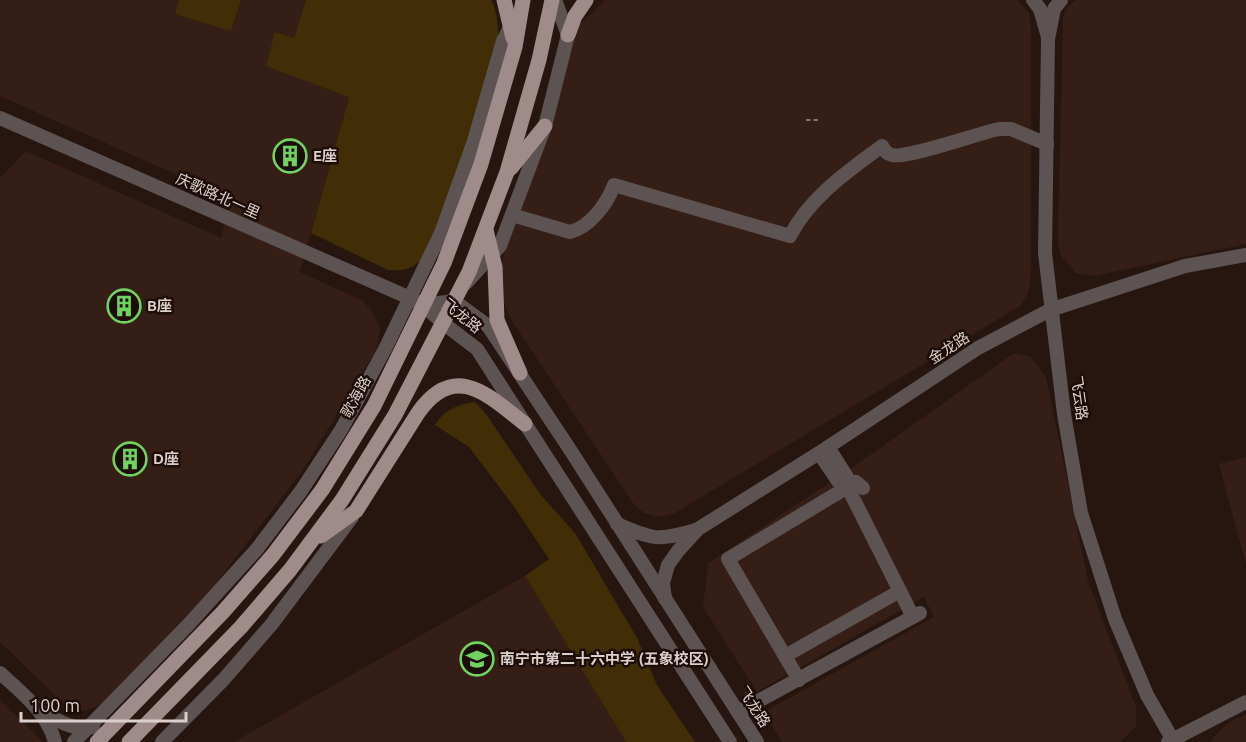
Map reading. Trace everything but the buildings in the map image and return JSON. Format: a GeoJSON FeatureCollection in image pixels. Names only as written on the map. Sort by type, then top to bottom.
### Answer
{"type":"FeatureCollection","features":[{"type":"Feature","properties":{"kind":"main road"},"geometry":{"type":"LineString","coordinates":[[504,0],[515,47]]}},
{"type":"Feature","properties":{"kind":"main road"},"geometry":{"type":"LineString","coordinates":[[129,742],[241,627],[290,570],[342,500],[395,416],[470,272],[486,230],[507,172],[539,60],[553,0]]}},
{"type":"Feature","properties":{"kind":"main road"},"geometry":{"type":"LineString","coordinates":[[568,35],[575,16],[586,0]]}},
{"type":"Feature","properties":{"kind":"main road","name":"歌海路"},"geometry":{"type":"LineString","coordinates":[[97,742],[237,596],[273,555],[321,490],[374,406],[416,301],[444,263],[481,164],[515,47],[523,1]]}},
{"type":"Feature","properties":{"kind":"main road"},"geometry":{"type":"LineString","coordinates":[[507,172],[545,126]]}},
{"type":"Feature","properties":{"kind":"main road"},"geometry":{"type":"LineString","coordinates":[[486,230],[495,267],[497,320],[520,374]]}},
{"type":"Feature","properties":{"kind":"main road"},"geometry":{"type":"LineString","coordinates":[[309,544],[356,512],[425,402],[437,393],[456,386],[469,386],[484,392],[525,424]]}},
{"type":"Feature","properties":{"kind":"street"},"geometry":{"type":"LineString","coordinates":[[457,295],[500,246],[545,126],[568,35],[553,0]]}},
{"type":"Feature","properties":{"kind":"street","name":"飞云路"},"geometry":{"type":"LineString","coordinates":[[1033,0],[1040,9],[1048,39]]}},
{"type":"Feature","properties":{"kind":"street","name":"飞云路"},"geometry":{"type":"LineString","coordinates":[[1061,0],[1054,9],[1048,39],[1045,253],[1064,414],[1084,523],[1114,620],[1171,741]]}},
{"type":"Feature","properties":{"kind":"street"},"geometry":{"type":"LineString","coordinates":[[74,742],[188,626],[257,549],[301,491],[341,430],[385,349],[416,301],[474,141],[503,41],[523,1]]}},
{"type":"Feature","properties":{"kind":"street","name":"庆歌路北一里"},"geometry":{"type":"LineString","coordinates":[[0,118],[416,301]]}},
{"type":"Feature","properties":{"kind":"street"},"geometry":{"type":"LineString","coordinates":[[512,215],[570,232],[579,230],[609,199],[614,185],[790,236],[799,219],[812,204],[846,173],[882,146],[885,152],[893,156],[917,152],[999,129],[1011,129],[1047,144]]}},
{"type":"Feature","properties":{"kind":"street","name":"金龙路"},"geometry":{"type":"LineString","coordinates":[[665,599],[663,583],[668,565],[698,529],[824,450],[978,348],[1050,310],[1185,266],[1246,255]]}},
{"type":"Feature","properties":{"kind":"street","name":"飞龙路"},"geometry":{"type":"LineString","coordinates":[[416,301],[457,295],[488,326],[757,742]]}},
{"type":"Feature","properties":{"kind":"street","name":"飞龙路"},"geometry":{"type":"LineString","coordinates":[[416,301],[477,349],[730,742]]}},
{"type":"Feature","properties":{"kind":"street"},"geometry":{"type":"LineString","coordinates":[[738,712],[917,615],[900,591],[847,486],[838,481],[824,450]]}},
{"type":"Feature","properties":{"kind":"street"},"geometry":{"type":"LineString","coordinates":[[801,678],[728,559],[847,486],[856,482],[863,488]]}},
{"type":"Feature","properties":{"kind":"street"},"geometry":{"type":"LineString","coordinates":[[162,742],[224,679],[271,625],[356,512]]}},
{"type":"Feature","properties":{"kind":"street","name":"金龙路"},"geometry":{"type":"LineString","coordinates":[[617,524],[641,535],[660,539],[698,529]]}},
{"type":"Feature","properties":{"kind":"street"},"geometry":{"type":"LineString","coordinates":[[788,654],[900,591]]}},
{"type":"Feature","properties":{"kind":"street"},"geometry":{"type":"LineString","coordinates":[[0,673],[39,710],[52,730],[55,742]]}},
{"type":"Feature","properties":{"kind":"street"},"geometry":{"type":"LineString","coordinates":[[1171,741],[1246,702]]}},
{"type":"Feature","properties":{"kind":"street"},"geometry":{"type":"LineString","coordinates":[[39,710],[60,722],[87,729],[103,724],[129,709]]}},
{"type":"Feature","properties":{"kind":"street"},"geometry":{"type":"LineString","coordinates":[[138,742],[145,726]]}},
{"type":"Feature","properties":{"kind":"path"},"geometry":{"type":"LineString","coordinates":[[806,120],[820,120]]}},
{"type":"Feature","properties":{"kind":"shaded area"},"geometry":{"type":"Polygon","coordinates":[[[0,0],[306,0],[294,38],[275,32],[349,96],[300,272],[363,301],[374,314],[380,329],[377,349],[303,470],[213,587],[103,704],[85,711],[69,709],[0,642],[0,178],[26,151],[221,238],[231,199],[0,96],[0,0]]]}},
{"type":"Feature","properties":{"kind":"shaded area"},"geometry":{"type":"Polygon","coordinates":[[[179,0],[241,0],[231,31],[175,14],[179,0]]]}},
{"type":"Feature","properties":{"kind":"shaded area"},"geometry":{"type":"Polygon","coordinates":[[[306,0],[491,0],[493,4],[497,17],[498,35],[472,133],[427,253],[410,268],[388,270],[311,233],[349,97],[266,66],[275,32],[294,38],[306,0]]]}},
{"type":"Feature","properties":{"kind":"shaded area"},"geometry":{"type":"Polygon","coordinates":[[[605,0],[1018,0],[1029,14],[1031,28],[1031,276],[1028,293],[1020,306],[673,514],[659,517],[644,513],[633,503],[510,318],[501,295],[499,274],[504,254],[549,122],[578,26],[605,0]]]}},
{"type":"Feature","properties":{"kind":"shaded area"},"geometry":{"type":"Polygon","coordinates":[[[1076,0],[1246,0],[1246,244],[1094,276],[1076,273],[1061,256],[1058,241],[1063,18],[1066,9],[1076,0]]]}},
{"type":"Feature","properties":{"kind":"shaded area"},"geometry":{"type":"Polygon","coordinates":[[[1014,353],[1031,357],[1046,377],[1088,581],[1136,707],[1136,726],[1120,742],[782,742],[764,712],[934,617],[924,597],[757,692],[703,607],[708,563],[859,463],[1014,353]]]}},
{"type":"Feature","properties":{"kind":"shaded area"},"geometry":{"type":"Polygon","coordinates":[[[475,402],[486,414],[540,494],[575,533],[637,638],[657,685],[695,742],[626,742],[525,576],[549,559],[515,508],[469,447],[435,425],[452,409],[475,402]]]}},
{"type":"Feature","properties":{"kind":"shaded area"},"geometry":{"type":"Polygon","coordinates":[[[1246,457],[1246,565],[1219,464],[1246,457]]]}},
{"type":"Feature","properties":{"kind":"shaded area","name":"南宁市第二十六中学 (五象校区)"},"geometry":{"type":"Polygon","coordinates":[[[525,576],[626,742],[234,742],[525,576]]]}},
{"type":"Feature","properties":{"kind":"shaded area"},"geometry":{"type":"Polygon","coordinates":[[[0,700],[41,740],[42,742],[0,742],[0,700]]]}},
{"type":"Feature","properties":{"kind":"shaded area"},"geometry":{"type":"Polygon","coordinates":[[[1246,714],[1246,742],[1211,742],[1228,723],[1246,714]]]}},
{"type":"Feature","properties":{"kind":"place","name":"E座"},"geometry":{"type":"Point","coordinates":[290,156]}},
{"type":"Feature","properties":{"kind":"place","name":"B座"},"geometry":{"type":"Point","coordinates":[124,306]}},
{"type":"Feature","properties":{"kind":"place","name":"D座"},"geometry":{"type":"Point","coordinates":[130,459]}},
{"type":"Feature","properties":{"kind":"place","name":"南宁市第二十六中学 (五象校区)"},"geometry":{"type":"Point","coordinates":[477,659]}}]}
